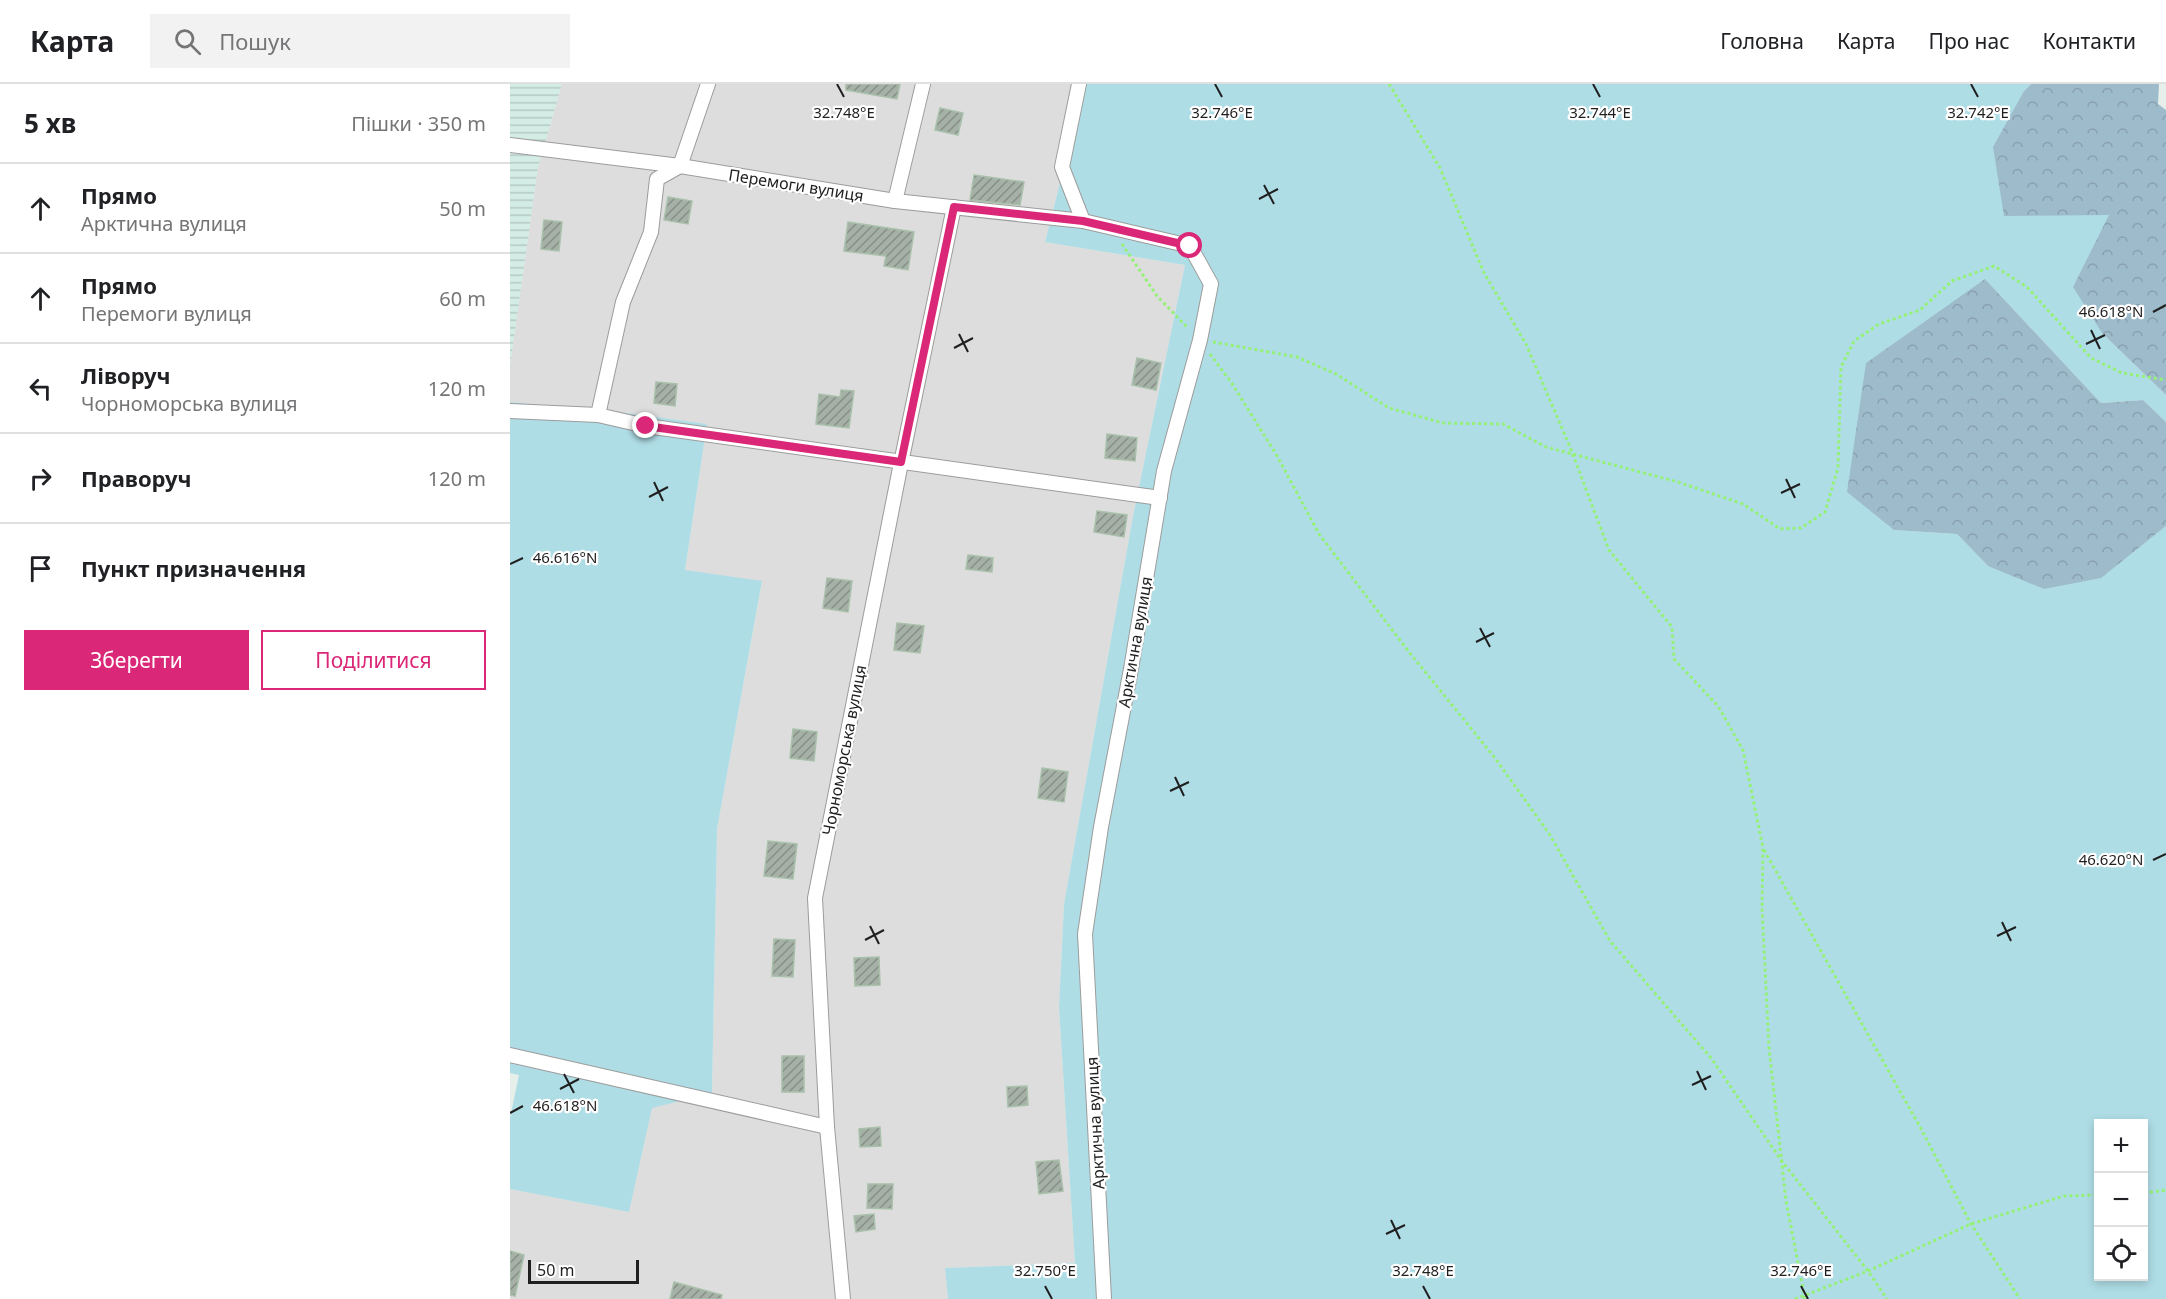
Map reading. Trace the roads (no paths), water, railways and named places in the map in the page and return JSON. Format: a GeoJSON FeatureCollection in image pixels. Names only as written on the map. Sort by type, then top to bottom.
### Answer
{"type":"FeatureCollection","features":[{"type":"Feature","properties":{"kind":"lane"},"geometry":{"type":"LineString","coordinates":[[598,415],[622,302],[651,232],[657,179],[680,165],[708,84]]}},
{"type":"Feature","properties":{"kind":"lane"},"geometry":{"type":"LineString","coordinates":[[895,201],[922,84]]}},
{"type":"Feature","properties":{"kind":"lane"},"geometry":{"type":"LineString","coordinates":[[1079,84],[1062,167],[1083,221]]}},
{"type":"Feature","properties":{"kind":"lane","name":"Перемоги вулиця"},"geometry":{"type":"LineString","coordinates":[[510,145],[680,165],[895,201],[1083,221]]}},
{"type":"Feature","properties":{"kind":"lane","name":"Чорноморська вулиця"},"geometry":{"type":"LineString","coordinates":[[843,1299],[827,1127],[815,898],[954,207]]}},
{"type":"Feature","properties":{"kind":"lane","name":"Арктична вулиця"},"geometry":{"type":"LineString","coordinates":[[1083,221],[1190,246],[1211,284],[1200,340],[1164,471],[1131,669],[1101,827],[1085,934],[1104,1299]]}},
{"type":"Feature","properties":{"kind":"lane"},"geometry":{"type":"LineString","coordinates":[[510,411],[598,415],[646,426],[1160,498]]}},
{"type":"Feature","properties":{"kind":"lane"},"geometry":{"type":"LineString","coordinates":[[510,1055],[827,1127]]}}]}
